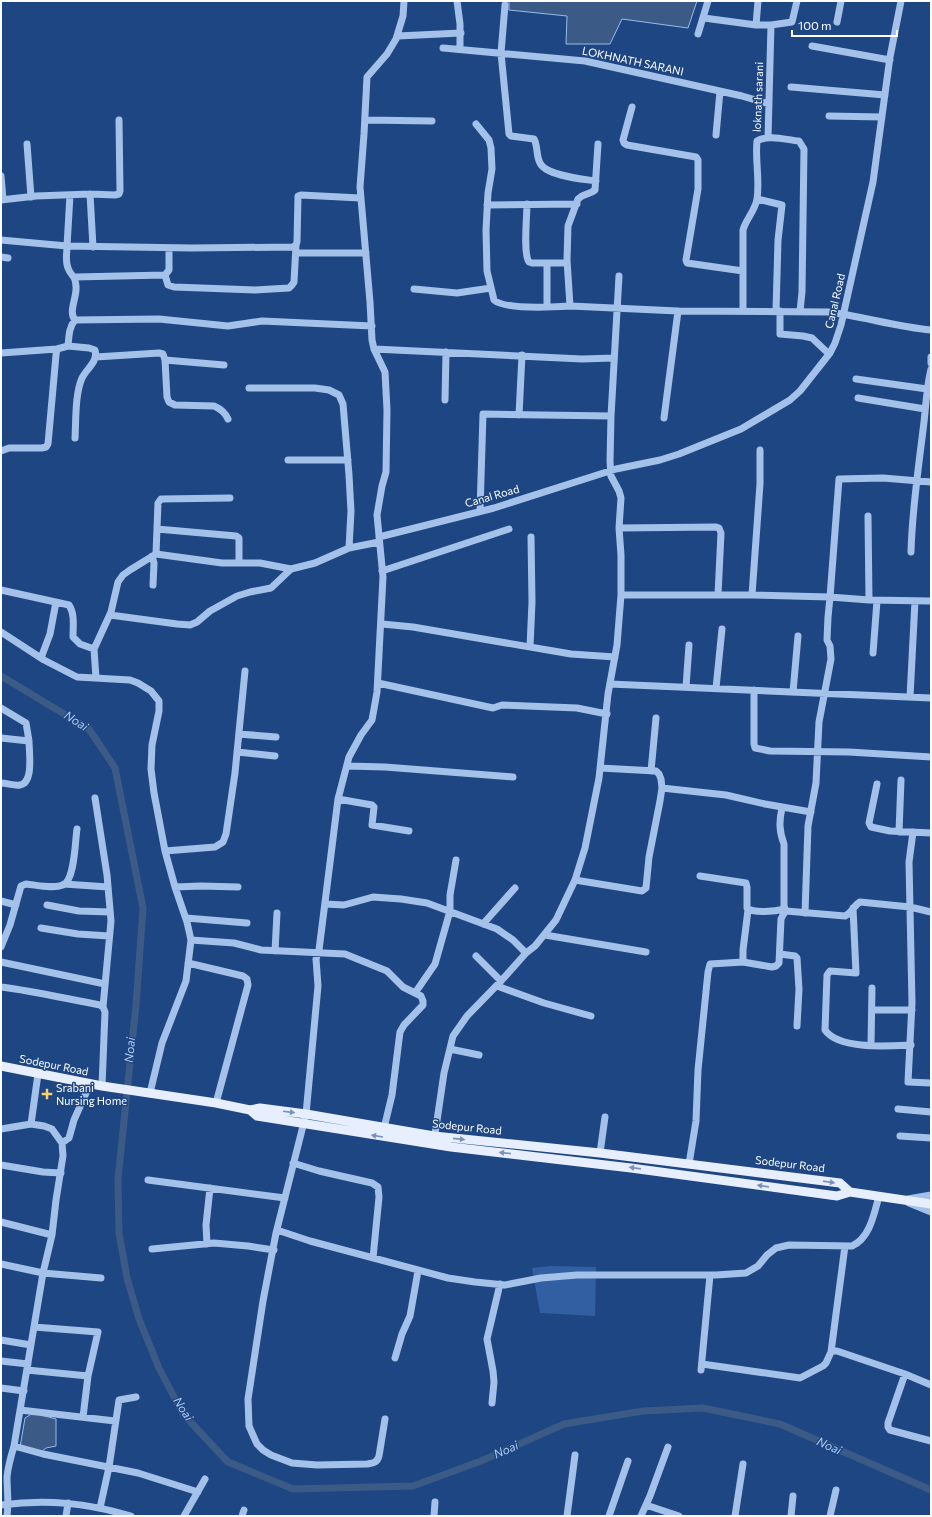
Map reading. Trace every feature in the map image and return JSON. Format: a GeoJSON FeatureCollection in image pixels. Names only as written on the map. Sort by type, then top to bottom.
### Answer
{"type":"FeatureCollection","features":[{"type":"Feature","properties":{"kind":"main road","name":"Sodepur Road"},"geometry":{"type":"LineString","coordinates":[[1,1066],[112,1088],[216,1103],[250,1110],[260,1108],[304,1119],[384,1128],[434,1140],[600,1153],[840,1183],[850,1192],[931,1204]]}},
{"type":"Feature","properties":{"kind":"main road"},"geometry":{"type":"LineString","coordinates":[[304,1119],[434,1140],[837,1196],[850,1192]]}},
{"type":"Feature","properties":{"kind":"street"},"geometry":{"type":"LineString","coordinates":[[385,1419],[378,1461],[371,1463],[317,1465],[292,1463],[270,1454],[257,1444],[249,1426],[248,1399],[263,1301],[277,1230],[304,1119],[318,986],[316,959],[325,904],[338,799],[349,756],[372,720],[378,682],[382,624],[382,563],[377,515],[386,472],[388,410],[385,372],[374,349],[372,340],[366,253],[360,198],[367,77],[391,48],[398,36],[403,16],[404,1]]}},
{"type":"Feature","properties":{"kind":"street"},"geometry":{"type":"LineString","coordinates":[[457,1],[461,33],[460,48]]}},
{"type":"Feature","properties":{"kind":"street"},"geometry":{"type":"LineString","coordinates":[[698,34],[708,1]]}},
{"type":"Feature","properties":{"kind":"street"},"geometry":{"type":"LineString","coordinates":[[756,25],[758,1]]}},
{"type":"Feature","properties":{"kind":"street"},"geometry":{"type":"LineString","coordinates":[[704,18],[756,25],[771,25],[792,22],[797,1]]}},
{"type":"Feature","properties":{"kind":"street"},"geometry":{"type":"LineString","coordinates":[[837,22],[841,1]]}},
{"type":"Feature","properties":{"kind":"street","name":"Canal Road"},"geometry":{"type":"LineString","coordinates":[[291,569],[315,563],[349,548],[480,511],[625,467],[646,464],[679,454],[757,421],[790,400],[804,387],[829,354],[846,314],[873,182],[890,60],[901,1]]}},
{"type":"Feature","properties":{"kind":"street"},"geometry":{"type":"LineString","coordinates":[[505,5],[501,53],[510,134],[534,139],[540,163],[544,168],[573,178],[596,181]]}},
{"type":"Feature","properties":{"kind":"street","name":"loknath sarani"},"geometry":{"type":"LineString","coordinates":[[743,310],[743,230],[757,200],[757,141],[768,138],[771,25]]}},
{"type":"Feature","properties":{"kind":"street"},"geometry":{"type":"LineString","coordinates":[[398,36],[461,33]]}},
{"type":"Feature","properties":{"kind":"street"},"geometry":{"type":"LineString","coordinates":[[812,46],[890,60]]}},
{"type":"Feature","properties":{"kind":"street","name":"LOKHNATH SARANI"},"geometry":{"type":"LineString","coordinates":[[443,48],[460,48],[585,61],[720,91],[769,104]]}},
{"type":"Feature","properties":{"kind":"street"},"geometry":{"type":"LineString","coordinates":[[790,86],[885,95]]}},
{"type":"Feature","properties":{"kind":"street"},"geometry":{"type":"LineString","coordinates":[[716,135],[720,91]]}},
{"type":"Feature","properties":{"kind":"street"},"geometry":{"type":"LineString","coordinates":[[632,107],[624,143],[627,145],[696,157],[698,160],[698,189],[692,219],[686,260],[687,263],[743,271]]}},
{"type":"Feature","properties":{"kind":"street"},"geometry":{"type":"LineString","coordinates":[[829,116],[882,117]]}},
{"type":"Feature","properties":{"kind":"street"},"geometry":{"type":"LineString","coordinates":[[1,176],[2,199],[90,194],[119,194],[119,120]]}},
{"type":"Feature","properties":{"kind":"street"},"geometry":{"type":"LineString","coordinates":[[365,120],[432,121]]}},
{"type":"Feature","properties":{"kind":"street"},"geometry":{"type":"LineString","coordinates":[[476,124],[489,140],[491,148],[492,169],[487,205],[487,271],[494,300],[498,303],[515,306],[570,306],[678,311],[743,310],[828,312],[846,314],[877,322],[931,330]]}},
{"type":"Feature","properties":{"kind":"street"},"geometry":{"type":"LineString","coordinates":[[768,138],[799,141],[804,149],[802,292],[800,311]]}},
{"type":"Feature","properties":{"kind":"street"},"geometry":{"type":"LineString","coordinates":[[26,144],[31,197]]}},
{"type":"Feature","properties":{"kind":"street"},"geometry":{"type":"LineString","coordinates":[[570,306],[567,263],[568,226],[578,199],[595,190],[598,144]]}},
{"type":"Feature","properties":{"kind":"street"},"geometry":{"type":"LineString","coordinates":[[90,194],[94,246]]}},
{"type":"Feature","properties":{"kind":"street"},"geometry":{"type":"LineString","coordinates":[[70,195],[66,262],[68,269],[75,277],[76,288],[72,314],[75,320]]}},
{"type":"Feature","properties":{"kind":"street"},"geometry":{"type":"LineString","coordinates":[[169,248],[168,270],[165,275],[168,285],[174,287],[255,290],[285,288],[292,285],[294,282],[298,196],[360,198]]}},
{"type":"Feature","properties":{"kind":"street"},"geometry":{"type":"LineString","coordinates":[[757,200],[782,205],[778,240],[778,311],[780,334],[812,338],[829,354]]}},
{"type":"Feature","properties":{"kind":"street"},"geometry":{"type":"LineString","coordinates":[[527,204],[527,260],[532,263],[567,263]]}},
{"type":"Feature","properties":{"kind":"street"},"geometry":{"type":"LineString","coordinates":[[487,205],[577,204]]}},
{"type":"Feature","properties":{"kind":"street"},"geometry":{"type":"LineString","coordinates":[[1,240],[67,246],[169,248],[268,248],[293,247],[296,245]]}},
{"type":"Feature","properties":{"kind":"street"},"geometry":{"type":"LineString","coordinates":[[296,253],[366,253]]}},
{"type":"Feature","properties":{"kind":"street"},"geometry":{"type":"LineString","coordinates":[[547,263],[547,307]]}},
{"type":"Feature","properties":{"kind":"street"},"geometry":{"type":"LineString","coordinates":[[75,277],[165,275]]}},
{"type":"Feature","properties":{"kind":"street"},"geometry":{"type":"LineString","coordinates":[[434,1140],[444,1073],[453,1036],[467,1016],[499,984],[526,953],[545,935],[556,920],[575,880],[585,848],[600,768],[610,684],[615,657],[621,595],[619,528],[621,498],[614,484],[611,472],[611,416],[619,276]]}},
{"type":"Feature","properties":{"kind":"street"},"geometry":{"type":"LineString","coordinates":[[414,289],[457,293],[491,288]]}},
{"type":"Feature","properties":{"kind":"street"},"geometry":{"type":"LineString","coordinates":[[664,418],[678,311]]}},
{"type":"Feature","properties":{"kind":"street"},"geometry":{"type":"LineString","coordinates":[[75,320],[159,320],[228,326],[237,326],[262,321],[372,326]]}},
{"type":"Feature","properties":{"kind":"street"},"geometry":{"type":"LineString","coordinates":[[68,346],[69,331],[75,320]]}},
{"type":"Feature","properties":{"kind":"street"},"geometry":{"type":"LineString","coordinates":[[1,353],[57,349],[68,346],[95,350],[96,357],[83,377],[80,385],[76,410],[75,438]]}},
{"type":"Feature","properties":{"kind":"street"},"geometry":{"type":"LineString","coordinates":[[1,451],[9,448],[42,448],[48,444],[57,349]]}},
{"type":"Feature","properties":{"kind":"street"},"geometry":{"type":"LineString","coordinates":[[374,349],[582,359],[614,358]]}},
{"type":"Feature","properties":{"kind":"street"},"geometry":{"type":"LineString","coordinates":[[445,400],[446,352]]}},
{"type":"Feature","properties":{"kind":"street"},"geometry":{"type":"LineString","coordinates":[[96,357],[163,354],[165,360],[167,397],[169,402],[175,405],[214,406],[225,413],[228,419]]}},
{"type":"Feature","properties":{"kind":"street"},"geometry":{"type":"LineString","coordinates":[[519,415],[522,355]]}},
{"type":"Feature","properties":{"kind":"street"},"geometry":{"type":"LineString","coordinates":[[931,357],[931,363]]}},
{"type":"Feature","properties":{"kind":"street"},"geometry":{"type":"LineString","coordinates":[[165,360],[224,365]]}},
{"type":"Feature","properties":{"kind":"street"},"geometry":{"type":"LineString","coordinates":[[911,552],[916,481],[927,389],[931,369]]}},
{"type":"Feature","properties":{"kind":"street"},"geometry":{"type":"LineString","coordinates":[[856,379],[927,389]]}},
{"type":"Feature","properties":{"kind":"street"},"geometry":{"type":"LineString","coordinates":[[249,388],[315,388],[329,390],[339,395],[343,404],[348,460],[351,511],[349,548]]}},
{"type":"Feature","properties":{"kind":"street"},"geometry":{"type":"LineString","coordinates":[[858,398],[925,409]]}},
{"type":"Feature","properties":{"kind":"street"},"geometry":{"type":"LineString","coordinates":[[480,511],[483,414],[611,416]]}},
{"type":"Feature","properties":{"kind":"street"},"geometry":{"type":"LineString","coordinates":[[752,595],[760,484],[760,450]]}},
{"type":"Feature","properties":{"kind":"street"},"geometry":{"type":"LineString","coordinates":[[288,460],[348,460]]}},
{"type":"Feature","properties":{"kind":"street"},"geometry":{"type":"LineString","coordinates":[[805,913],[808,826],[816,783],[820,722],[831,659],[828,640],[828,617],[839,479],[883,478],[931,482]]}},
{"type":"Feature","properties":{"kind":"street"},"geometry":{"type":"LineString","coordinates":[[153,586],[158,503],[161,499],[230,498]]}},
{"type":"Feature","properties":{"kind":"street"},"geometry":{"type":"LineString","coordinates":[[868,516],[873,601],[873,653]]}},
{"type":"Feature","properties":{"kind":"street"},"geometry":{"type":"LineString","coordinates":[[619,528],[719,528],[721,533],[718,595]]}},
{"type":"Feature","properties":{"kind":"street"},"geometry":{"type":"LineString","coordinates":[[157,529],[236,536],[240,538],[239,562]]}},
{"type":"Feature","properties":{"kind":"street"},"geometry":{"type":"LineString","coordinates":[[382,571],[509,529]]}},
{"type":"Feature","properties":{"kind":"street"},"geometry":{"type":"LineString","coordinates":[[530,537],[532,602],[530,647]]}},
{"type":"Feature","properties":{"kind":"street"},"geometry":{"type":"LineString","coordinates":[[96,678],[94,649],[110,615],[118,582],[122,576],[154,555],[222,563],[260,563],[291,569]]}},
{"type":"Feature","properties":{"kind":"street"},"geometry":{"type":"LineString","coordinates":[[110,615],[190,625],[197,622],[210,611],[237,596],[271,588],[291,569]]}},
{"type":"Feature","properties":{"kind":"street"},"geometry":{"type":"LineString","coordinates":[[1,590],[69,605],[72,609],[73,637],[80,644],[94,649]]}},
{"type":"Feature","properties":{"kind":"street"},"geometry":{"type":"LineString","coordinates":[[621,595],[752,595],[830,597],[873,601],[931,601]]}},
{"type":"Feature","properties":{"kind":"street"},"geometry":{"type":"LineString","coordinates":[[910,697],[915,601]]}},
{"type":"Feature","properties":{"kind":"street"},"geometry":{"type":"LineString","coordinates":[[41,658],[51,628],[56,602]]}},
{"type":"Feature","properties":{"kind":"street"},"geometry":{"type":"LineString","coordinates":[[382,624],[413,627],[571,654],[615,657]]}},
{"type":"Feature","properties":{"kind":"street"},"geometry":{"type":"LineString","coordinates":[[716,688],[722,629]]}},
{"type":"Feature","properties":{"kind":"street"},"geometry":{"type":"LineString","coordinates":[[1,632],[41,658],[77,677],[130,680],[138,682],[152,691],[159,701],[159,711],[152,746],[151,769],[165,851],[175,887],[186,918],[191,940],[186,981],[162,1043],[146,1093]]}},
{"type":"Feature","properties":{"kind":"street"},"geometry":{"type":"LineString","coordinates":[[793,692],[798,636]]}},
{"type":"Feature","properties":{"kind":"street"},"geometry":{"type":"LineString","coordinates":[[686,687],[689,645]]}},
{"type":"Feature","properties":{"kind":"street"},"geometry":{"type":"LineString","coordinates":[[165,851],[215,847],[223,842],[226,834],[237,752],[245,671]]}},
{"type":"Feature","properties":{"kind":"street"},"geometry":{"type":"LineString","coordinates":[[378,682],[493,708],[502,705],[558,706],[607,714]]}},
{"type":"Feature","properties":{"kind":"street"},"geometry":{"type":"LineString","coordinates":[[610,684],[931,698]]}},
{"type":"Feature","properties":{"kind":"street"},"geometry":{"type":"LineString","coordinates":[[754,690],[754,747],[770,751],[849,752],[931,757]]}},
{"type":"Feature","properties":{"kind":"street"},"geometry":{"type":"LineString","coordinates":[[1,708],[26,723],[29,741],[29,778],[26,783],[20,785],[1,783]]}},
{"type":"Feature","properties":{"kind":"street"},"geometry":{"type":"LineString","coordinates":[[651,771],[656,718]]}},
{"type":"Feature","properties":{"kind":"street"},"geometry":{"type":"LineString","coordinates":[[239,734],[276,737]]}},
{"type":"Feature","properties":{"kind":"street"},"geometry":{"type":"LineString","coordinates":[[1,738],[29,741]]}},
{"type":"Feature","properties":{"kind":"street"},"geometry":{"type":"LineString","coordinates":[[237,752],[275,756]]}},
{"type":"Feature","properties":{"kind":"street"},"geometry":{"type":"LineString","coordinates":[[347,766],[385,767],[514,777]]}},
{"type":"Feature","properties":{"kind":"street"},"geometry":{"type":"LineString","coordinates":[[575,880],[642,891],[645,890],[651,844],[662,788],[661,779],[656,771],[600,768]]}},
{"type":"Feature","properties":{"kind":"street"},"geometry":{"type":"LineString","coordinates":[[899,832],[901,780]]}},
{"type":"Feature","properties":{"kind":"street"},"geometry":{"type":"LineString","coordinates":[[877,784],[869,823],[871,827],[875,829],[899,832],[931,833]]}},
{"type":"Feature","properties":{"kind":"street"},"geometry":{"type":"LineString","coordinates":[[662,788],[726,795],[782,808],[811,812]]}},
{"type":"Feature","properties":{"kind":"street"},"geometry":{"type":"LineString","coordinates":[[95,798],[108,887],[110,912],[110,936],[103,1007],[105,1012],[102,1086]]}},
{"type":"Feature","properties":{"kind":"street"},"geometry":{"type":"LineString","coordinates":[[338,799],[372,805],[374,807],[372,825],[409,831]]}},
{"type":"Feature","properties":{"kind":"street"},"geometry":{"type":"LineString","coordinates":[[689,1164],[696,1121],[698,1070],[710,964],[743,962],[772,967],[779,963],[782,920],[786,910],[783,888],[784,853],[779,827],[782,808]]}},
{"type":"Feature","properties":{"kind":"street"},"geometry":{"type":"LineString","coordinates":[[64,884],[69,880],[72,871],[77,829]]}},
{"type":"Feature","properties":{"kind":"street"},"geometry":{"type":"LineString","coordinates":[[913,832],[909,862],[912,1010],[908,1082],[931,1083]]}},
{"type":"Feature","properties":{"kind":"street"},"geometry":{"type":"LineString","coordinates":[[415,993],[435,964],[450,910],[450,895],[456,860]]}},
{"type":"Feature","properties":{"kind":"street"},"geometry":{"type":"LineString","coordinates":[[700,876],[746,883],[748,910],[743,962]]}},
{"type":"Feature","properties":{"kind":"street"},"geometry":{"type":"LineString","coordinates":[[1,947],[23,884],[56,886],[64,884],[108,887]]}},
{"type":"Feature","properties":{"kind":"street"},"geometry":{"type":"LineString","coordinates":[[175,887],[238,887]]}},
{"type":"Feature","properties":{"kind":"street"},"geometry":{"type":"LineString","coordinates":[[483,924],[515,888]]}},
{"type":"Feature","properties":{"kind":"street"},"geometry":{"type":"LineString","coordinates":[[325,904],[344,905],[373,897],[427,903],[450,910],[496,929],[513,940],[526,953]]}},
{"type":"Feature","properties":{"kind":"street"},"geometry":{"type":"LineString","coordinates":[[1,901],[16,905]]}},
{"type":"Feature","properties":{"kind":"street"},"geometry":{"type":"LineString","coordinates":[[748,910],[786,910],[845,916],[849,914],[856,904],[860,902],[910,907],[931,912]]}},
{"type":"Feature","properties":{"kind":"street"},"geometry":{"type":"LineString","coordinates":[[47,905],[79,911],[110,912]]}},
{"type":"Feature","properties":{"kind":"street"},"geometry":{"type":"LineString","coordinates":[[854,908],[856,973],[830,971],[827,975],[825,1030],[834,1038],[848,1042],[871,1046],[911,1045]]}},
{"type":"Feature","properties":{"kind":"street"},"geometry":{"type":"LineString","coordinates":[[275,951],[278,913]]}},
{"type":"Feature","properties":{"kind":"street"},"geometry":{"type":"LineString","coordinates":[[186,918],[247,923]]}},
{"type":"Feature","properties":{"kind":"street"},"geometry":{"type":"LineString","coordinates":[[41,928],[78,934],[110,936]]}},
{"type":"Feature","properties":{"kind":"street"},"geometry":{"type":"LineString","coordinates":[[545,935],[646,952]]}},
{"type":"Feature","properties":{"kind":"street"},"geometry":{"type":"LineString","coordinates":[[191,940],[234,943],[261,950],[345,954],[387,971],[403,987],[421,996],[423,1005],[404,1024],[400,1032],[392,1095],[384,1128]]}},
{"type":"Feature","properties":{"kind":"street"},"geometry":{"type":"LineString","coordinates":[[780,954],[795,956],[797,958],[800,989],[797,1026]]}},
{"type":"Feature","properties":{"kind":"street"},"geometry":{"type":"LineString","coordinates":[[476,956],[499,984],[544,1003],[591,1016]]}},
{"type":"Feature","properties":{"kind":"street"},"geometry":{"type":"LineString","coordinates":[[1,962],[105,984]]}},
{"type":"Feature","properties":{"kind":"street"},"geometry":{"type":"LineString","coordinates":[[188,962],[243,976],[247,979],[248,985],[216,1103]]}},
{"type":"Feature","properties":{"kind":"street"},"geometry":{"type":"LineString","coordinates":[[1,987],[23,989],[66,999],[100,1004],[103,1007]]}},
{"type":"Feature","properties":{"kind":"street"},"geometry":{"type":"LineString","coordinates":[[871,1046],[872,988]]}},
{"type":"Feature","properties":{"kind":"street"},"geometry":{"type":"LineString","coordinates":[[872,1010],[912,1010]]}},
{"type":"Feature","properties":{"kind":"street"},"geometry":{"type":"LineString","coordinates":[[450,1049],[479,1055]]}},
{"type":"Feature","properties":{"kind":"street"},"geometry":{"type":"LineString","coordinates":[[31,1124],[38,1074]]}},
{"type":"Feature","properties":{"kind":"street"},"geometry":{"type":"LineString","coordinates":[[62,1143],[69,1138],[74,1120],[90,1084]]}},
{"type":"Feature","properties":{"kind":"street"},"geometry":{"type":"LineString","coordinates":[[898,1109],[931,1112]]}},
{"type":"Feature","properties":{"kind":"street"},"geometry":{"type":"LineString","coordinates":[[600,1153],[605,1117]]}},
{"type":"Feature","properties":{"kind":"street"},"geometry":{"type":"LineString","coordinates":[[1,1129],[31,1124],[52,1129],[62,1143],[63,1156],[52,1235],[43,1274],[24,1391],[7,1477],[5,1504],[8,1516]]}},
{"type":"Feature","properties":{"kind":"street"},"geometry":{"type":"LineString","coordinates":[[900,1136],[931,1138]]}},
{"type":"Feature","properties":{"kind":"street"},"geometry":{"type":"LineString","coordinates":[[293,1163],[319,1171],[372,1183],[378,1188],[379,1197],[373,1258]]}},
{"type":"Feature","properties":{"kind":"street"},"geometry":{"type":"LineString","coordinates":[[1,1165],[43,1172],[60,1173]]}},
{"type":"Feature","properties":{"kind":"street"},"geometry":{"type":"LineString","coordinates":[[148,1180],[285,1198]]}},
{"type":"Feature","properties":{"kind":"street"},"geometry":{"type":"LineString","coordinates":[[207,1244],[206,1219],[210,1188]]}},
{"type":"Feature","properties":{"kind":"street"},"geometry":{"type":"LineString","coordinates":[[902,1199],[931,1195]]}},
{"type":"Feature","properties":{"kind":"street"},"geometry":{"type":"LineString","coordinates":[[277,1230],[418,1271],[448,1278],[505,1285],[541,1278],[577,1275],[710,1275],[746,1273],[758,1266],[767,1255],[776,1248],[789,1245],[852,1246],[860,1242],[872,1220],[879,1196]]}},
{"type":"Feature","properties":{"kind":"street"},"geometry":{"type":"LineString","coordinates":[[902,1199],[931,1212]]}},
{"type":"Feature","properties":{"kind":"street"},"geometry":{"type":"LineString","coordinates":[[1,1222],[52,1235]]}},
{"type":"Feature","properties":{"kind":"street"},"geometry":{"type":"LineString","coordinates":[[152,1250],[207,1244],[231,1244],[274,1250]]}},
{"type":"Feature","properties":{"kind":"street"},"geometry":{"type":"LineString","coordinates":[[710,1275],[701,1367],[800,1378],[826,1363],[831,1352],[845,1246]]}},
{"type":"Feature","properties":{"kind":"street"},"geometry":{"type":"LineString","coordinates":[[1,1264],[43,1274],[101,1278]]}},
{"type":"Feature","properties":{"kind":"street"},"geometry":{"type":"LineString","coordinates":[[395,1358],[402,1334],[410,1316],[418,1271]]}},
{"type":"Feature","properties":{"kind":"street"},"geometry":{"type":"LineString","coordinates":[[492,1403],[493,1371],[487,1339],[500,1284]]}},
{"type":"Feature","properties":{"kind":"street"},"geometry":{"type":"LineString","coordinates":[[34,1327],[98,1332],[88,1376],[83,1417]]}},
{"type":"Feature","properties":{"kind":"street"},"geometry":{"type":"LineString","coordinates":[[1,1340],[31,1345]]}},
{"type":"Feature","properties":{"kind":"street"},"geometry":{"type":"LineString","coordinates":[[831,1352],[837,1351],[905,1374],[931,1385]]}},
{"type":"Feature","properties":{"kind":"street"},"geometry":{"type":"LineString","coordinates":[[1,1361],[28,1367],[88,1376]]}},
{"type":"Feature","properties":{"kind":"street"},"geometry":{"type":"LineString","coordinates":[[905,1374],[888,1427],[890,1430],[931,1442]]}},
{"type":"Feature","properties":{"kind":"street"},"geometry":{"type":"LineString","coordinates":[[1,1388],[24,1391]]}},
{"type":"Feature","properties":{"kind":"street"},"geometry":{"type":"LineString","coordinates":[[100,1508],[109,1467],[119,1400],[136,1397]]}},
{"type":"Feature","properties":{"kind":"street"},"geometry":{"type":"LineString","coordinates":[[20,1410],[115,1421]]}},
{"type":"Feature","properties":{"kind":"street"},"geometry":{"type":"LineString","coordinates":[[14,1446],[43,1454],[138,1473],[198,1492]]}},
{"type":"Feature","properties":{"kind":"street"},"geometry":{"type":"LineString","coordinates":[[641,1516],[668,1447]]}},
{"type":"Feature","properties":{"kind":"street"},"geometry":{"type":"LineString","coordinates":[[566,1516],[575,1455]]}},
{"type":"Feature","properties":{"kind":"street"},"geometry":{"type":"LineString","coordinates":[[609,1516],[628,1461]]}},
{"type":"Feature","properties":{"kind":"street"},"geometry":{"type":"LineString","coordinates":[[735,1516],[743,1464]]}},
{"type":"Feature","properties":{"kind":"street"},"geometry":{"type":"LineString","coordinates":[[184,1516],[205,1479]]}},
{"type":"Feature","properties":{"kind":"street"},"geometry":{"type":"LineString","coordinates":[[830,1516],[836,1490]]}},
{"type":"Feature","properties":{"kind":"street"},"geometry":{"type":"LineString","coordinates":[[791,1516],[793,1496]]}},
{"type":"Feature","properties":{"kind":"street"},"geometry":{"type":"LineString","coordinates":[[434,1516],[435,1502]]}},
{"type":"Feature","properties":{"kind":"street"},"geometry":{"type":"LineString","coordinates":[[5,1504],[68,1503],[100,1508],[131,1516]]}},
{"type":"Feature","properties":{"kind":"street"},"geometry":{"type":"LineString","coordinates":[[66,1516],[68,1503]]}},
{"type":"Feature","properties":{"kind":"street"},"geometry":{"type":"LineString","coordinates":[[646,1505],[679,1516]]}},
{"type":"Feature","properties":{"kind":"shaded area"},"geometry":{"type":"Polygon","coordinates":[[[509,1],[697,1],[688,28],[622,19],[610,44],[566,44],[567,16],[509,10],[509,1]]]}},
{"type":"Feature","properties":{"kind":"shaded area"},"geometry":{"type":"Polygon","coordinates":[[[550,1266],[596,1267],[595,1316],[540,1313],[532,1268],[550,1266]]]}},
{"type":"Feature","properties":{"kind":"shaded area"},"geometry":{"type":"Polygon","coordinates":[[[33,1413],[56,1419],[56,1446],[46,1448],[40,1453],[20,1447],[25,1418],[33,1413]]]}},
{"type":"Feature","properties":{"kind":"waterway","name":"Noai"},"geometry":{"type":"LineString","coordinates":[[1,676],[89,729],[115,768],[143,908],[136,1005],[118,1179],[119,1233],[127,1278],[139,1319],[159,1368],[183,1414],[228,1462],[293,1489],[413,1486],[481,1461],[564,1424],[643,1411],[703,1408],[780,1424],[931,1490]]}},
{"type":"Feature","properties":{"kind":"place","name":"Srabani Nursing Home"},"geometry":{"type":"Point","coordinates":[47,1094]}}]}
